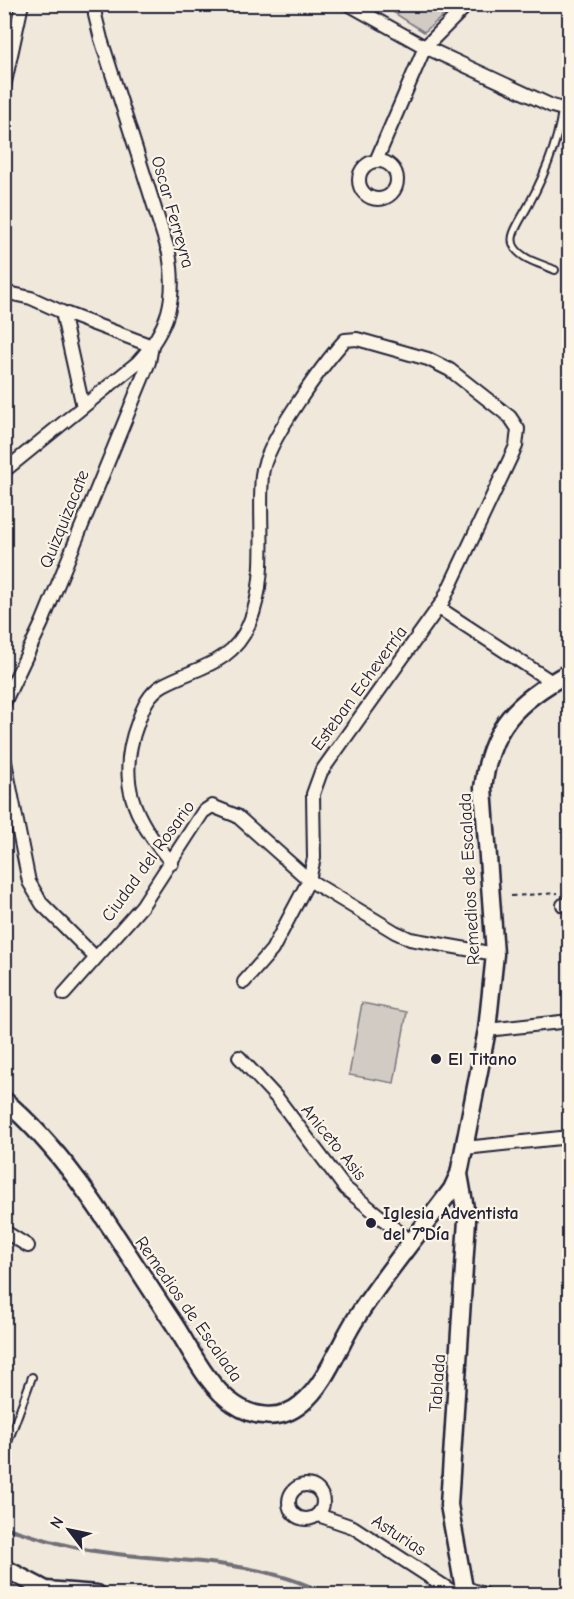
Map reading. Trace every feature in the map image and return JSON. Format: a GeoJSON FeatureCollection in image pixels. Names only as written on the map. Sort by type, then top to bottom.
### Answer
{"type":"FeatureCollection","features":[{"type":"Feature","properties":{"kind":"main road","name":"Remedios de Escalada"},"geometry":{"type":"LineString","coordinates":[[4,1100],[19,1112],[65,1164],[201,1366],[232,1403],[246,1411],[263,1416],[281,1415],[300,1406],[315,1389],[355,1319],[410,1241],[452,1189],[459,1174],[486,1030],[495,954],[483,788],[486,766],[491,746],[513,711],[552,682],[570,672]]}},
{"type":"Feature","properties":{"kind":"main road","name":"Tablada"},"geometry":{"type":"LineString","coordinates":[[459,1174],[467,1220],[449,1504],[461,1592]]}},
{"type":"Feature","properties":{"kind":"main road"},"geometry":{"type":"LineString","coordinates":[[4,1568],[45,1592],[97,1594]]}},
{"type":"Feature","properties":{"kind":"street"},"geometry":{"type":"LineString","coordinates":[[4,87],[22,4]]}},
{"type":"Feature","properties":{"kind":"street","name":"Oscar Ferreyra"},"geometry":{"type":"LineString","coordinates":[[4,471],[83,407],[152,346],[172,300],[174,280],[170,253],[101,39],[95,15],[95,4]]}},
{"type":"Feature","properties":{"kind":"street"},"geometry":{"type":"LineString","coordinates":[[376,161],[425,47],[468,4]]}},
{"type":"Feature","properties":{"kind":"street"},"geometry":{"type":"LineString","coordinates":[[354,6],[425,47],[566,111]]}},
{"type":"Feature","properties":{"kind":"street"},"geometry":{"type":"LineString","coordinates":[[4,292],[31,298],[152,346]]}},
{"type":"Feature","properties":{"kind":"street"},"geometry":{"type":"LineString","coordinates":[[62,312],[83,407]]}},
{"type":"Feature","properties":{"kind":"street","name":"Esteban Echeverría"},"geometry":{"type":"LineString","coordinates":[[172,863],[140,820],[132,800],[127,778],[132,737],[145,702],[153,694],[162,686],[209,668],[229,652],[249,626],[258,599],[262,472],[271,448],[330,356],[345,339],[357,339],[428,359],[450,370],[510,417],[518,429],[516,446],[439,608],[321,772],[313,794],[314,858],[309,880],[272,950],[244,982]]}},
{"type":"Feature","properties":{"kind":"street","name":"Quizquizacate"},"geometry":{"type":"LineString","coordinates":[[4,703],[42,623],[149,362],[152,346]]}},
{"type":"Feature","properties":{"kind":"street"},"geometry":{"type":"LineString","coordinates":[[439,608],[552,682]]}},
{"type":"Feature","properties":{"kind":"street"},"geometry":{"type":"LineString","coordinates":[[4,758],[29,882],[42,904],[96,958]]}},
{"type":"Feature","properties":{"kind":"street","name":"Ciudad del Rosario"},"geometry":{"type":"LineString","coordinates":[[64,994],[142,906],[203,812],[212,806],[237,816],[309,880],[410,939],[495,954]]}},
{"type":"Feature","properties":{"kind":"street"},"geometry":{"type":"LineString","coordinates":[[486,1030],[570,1021]]}},
{"type":"Feature","properties":{"kind":"street","name":"Aniceto Asis"},"geometry":{"type":"LineString","coordinates":[[239,1057],[278,1099],[345,1188],[410,1241]]}},
{"type":"Feature","properties":{"kind":"street"},"geometry":{"type":"LineString","coordinates":[[465,1148],[570,1137]]}},
{"type":"Feature","properties":{"kind":"street"},"geometry":{"type":"LineString","coordinates":[[4,1231],[28,1246]]}},
{"type":"Feature","properties":{"kind":"street","name":"Asturias"},"geometry":{"type":"LineString","coordinates":[[318,1515],[353,1527],[461,1592],[484,1594]]}},
{"type":"Feature","properties":{"kind":"lane"},"geometry":{"type":"LineString","coordinates":[[555,270],[523,256],[513,246],[512,235],[528,207],[558,139],[566,111]]}},
{"type":"Feature","properties":{"kind":"lane"},"geometry":{"type":"LineString","coordinates":[[4,1453],[32,1377]]}},
{"type":"Feature","properties":{"kind":"path"},"geometry":{"type":"LineString","coordinates":[[510,896],[561,893],[566,904]]}},
{"type":"Feature","properties":{"kind":"shaded area"},"geometry":{"type":"Polygon","coordinates":[[[389,4],[456,5],[424,32],[385,7],[389,4]]]}},
{"type":"Feature","properties":{"kind":"shaded area"},"geometry":{"type":"Polygon","coordinates":[[[5,5],[22,5],[5,83],[5,5]]]}},
{"type":"Feature","properties":{"kind":"shaded area"},"geometry":{"type":"Polygon","coordinates":[[[362,1003],[407,1012],[394,1083],[349,1075],[362,1003]]]}},
{"type":"Feature","properties":{"kind":"waterway"},"geometry":{"type":"LineString","coordinates":[[4,1527],[53,1542],[90,1550],[245,1568],[300,1582],[326,1594]]}},
{"type":"Feature","properties":{"kind":"place","name":"El Titano"},"geometry":{"type":"Point","coordinates":[436,1059]}},
{"type":"Feature","properties":{"kind":"place","name":"Iglesia Adventista del 7°Día"},"geometry":{"type":"Point","coordinates":[371,1223]}}]}
